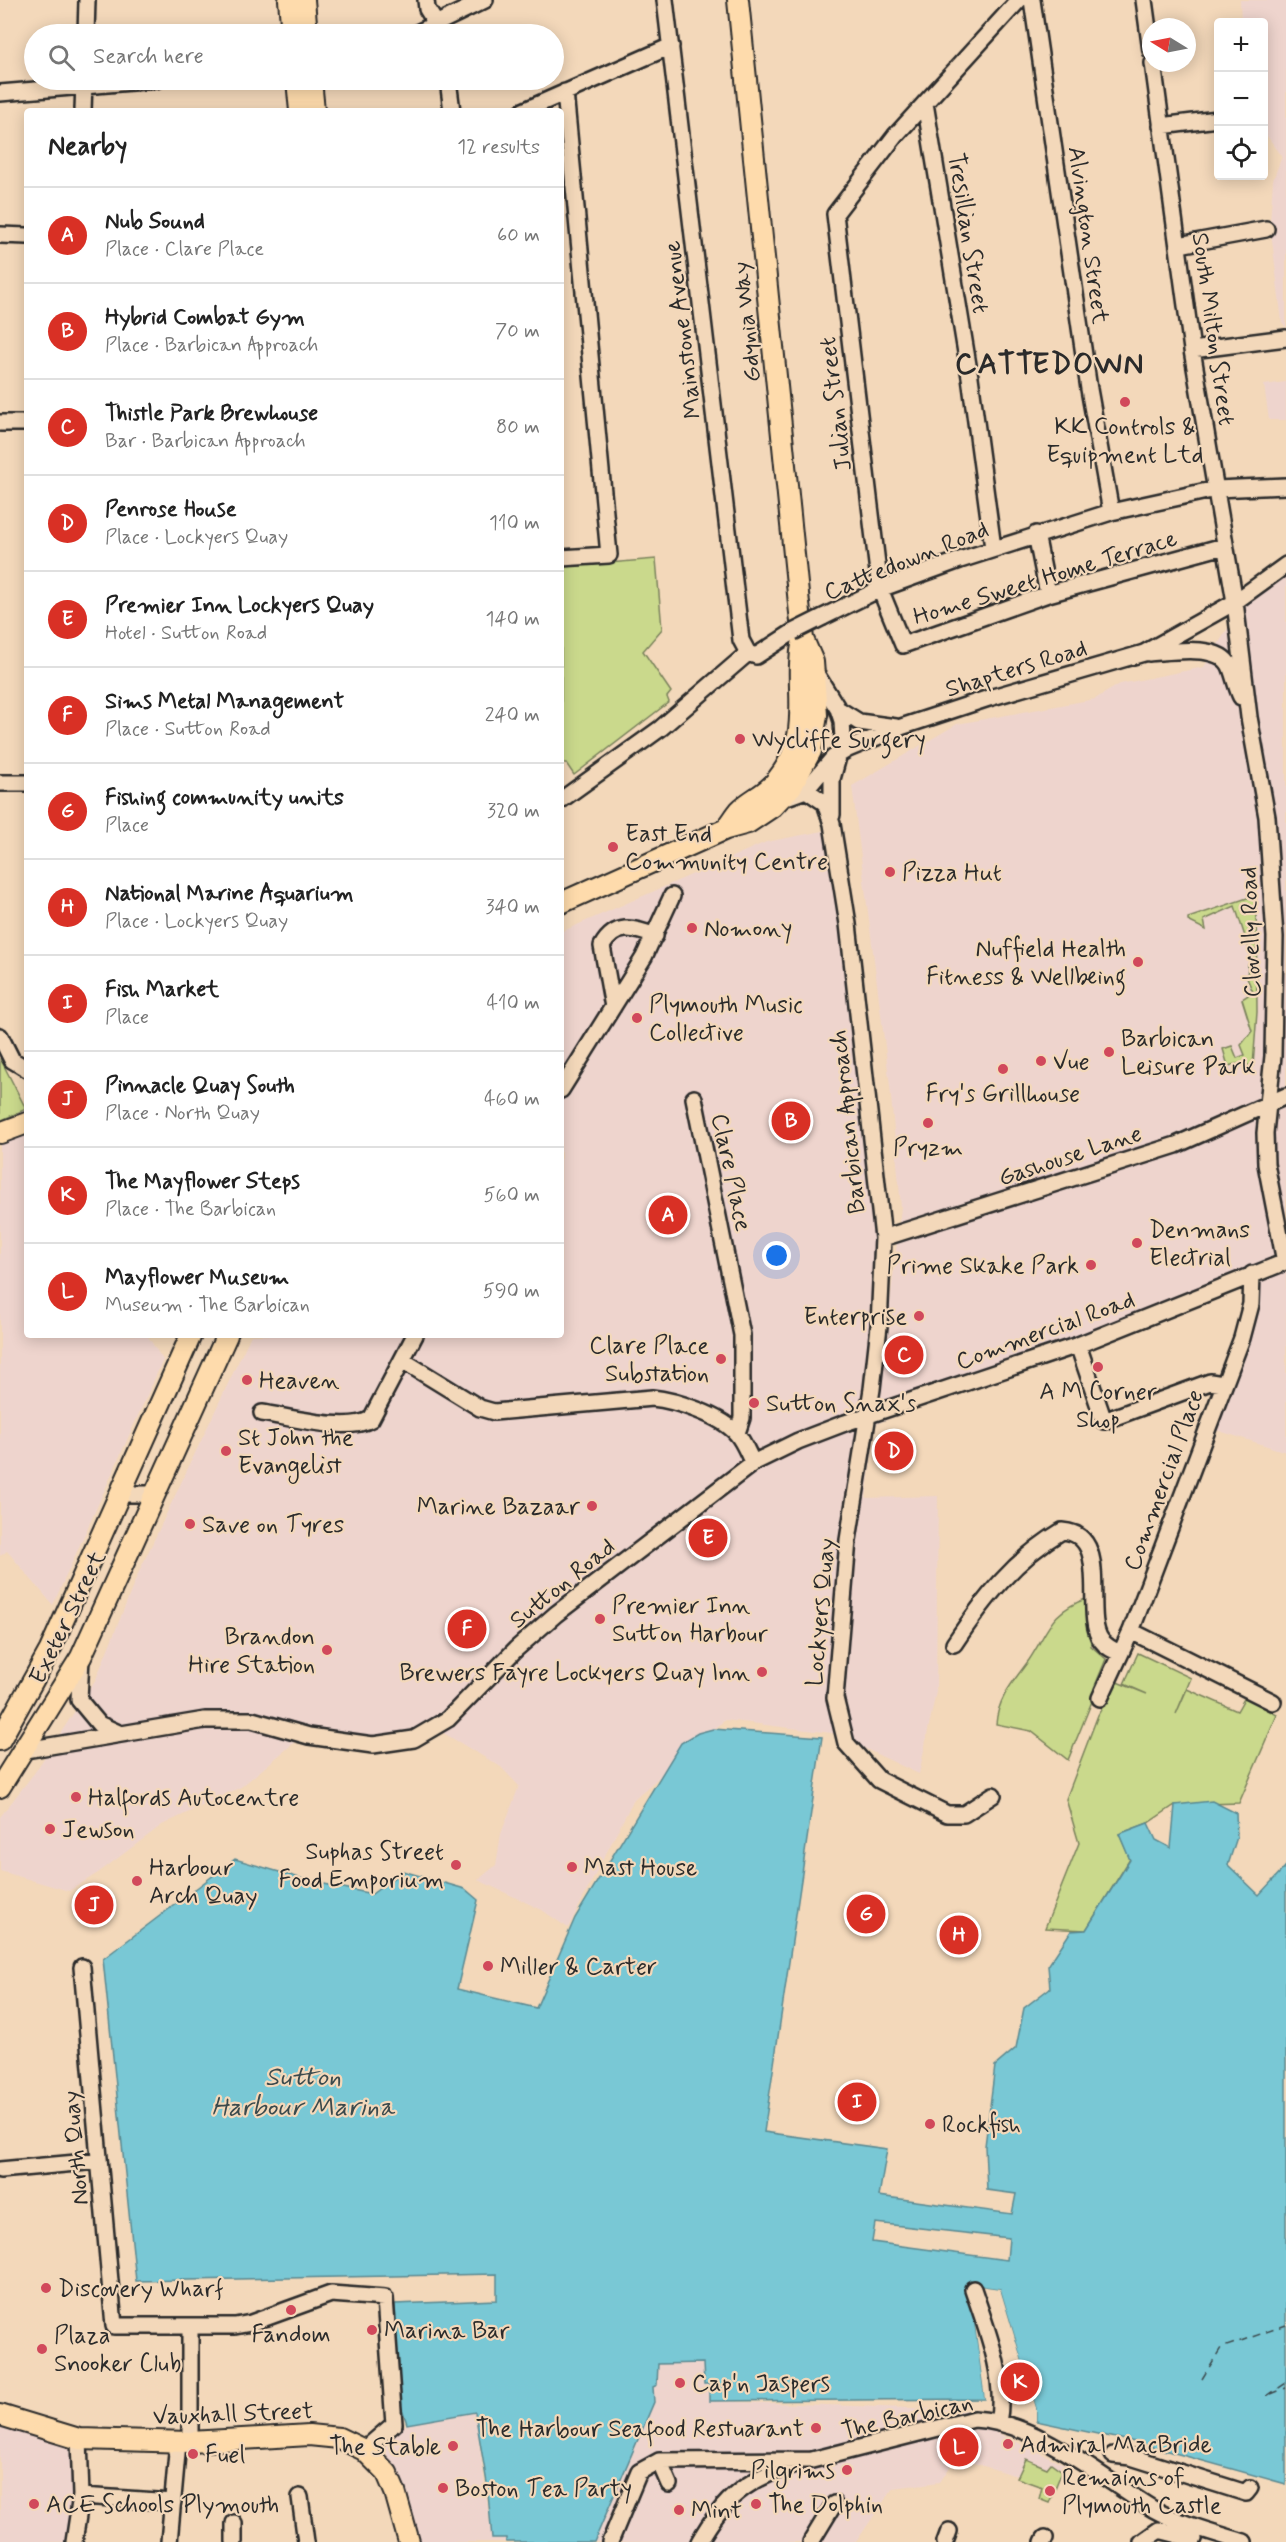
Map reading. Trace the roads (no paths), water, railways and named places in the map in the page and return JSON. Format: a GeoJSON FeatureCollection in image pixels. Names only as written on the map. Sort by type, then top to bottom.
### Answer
{"type":"FeatureCollection","features":[{"type":"Feature","properties":{"kind":"main road"},"geometry":{"type":"LineString","coordinates":[[289,0],[295,24]]}},
{"type":"Feature","properties":{"kind":"main road"},"geometry":{"type":"LineString","coordinates":[[297,24],[298,0]]}},
{"type":"Feature","properties":{"kind":"main road"},"geometry":{"type":"LineString","coordinates":[[299,24],[304,0]]}},
{"type":"Feature","properties":{"kind":"main road","name":"Gdynia Way"},"geometry":{"type":"LineString","coordinates":[[564,902],[726,829],[748,823],[782,799],[797,779],[811,751],[818,715],[815,672],[803,639],[738,0]]}},
{"type":"Feature","properties":{"kind":"main road"},"geometry":{"type":"LineString","coordinates":[[298,90],[300,108]]}},
{"type":"Feature","properties":{"kind":"main road"},"geometry":{"type":"LineString","coordinates":[[312,90],[314,108]]}},
{"type":"Feature","properties":{"kind":"main road","name":"Gdynia Way"},"geometry":{"type":"LineString","coordinates":[[726,829],[741,809],[766,792],[777,780],[794,749],[802,712],[798,661],[803,639]]}},
{"type":"Feature","properties":{"kind":"main road","name":"Exeter Street"},"geometry":{"type":"LineString","coordinates":[[0,1740],[50,1650],[190,1338]]}},
{"type":"Feature","properties":{"kind":"main road","name":"Exeter Street"},"geometry":{"type":"LineString","coordinates":[[0,1787],[26,1750],[81,1657],[226,1338]]}},
{"type":"Feature","properties":{"kind":"main road"},"geometry":{"type":"LineString","coordinates":[[0,1762],[26,1750]]}},
{"type":"Feature","properties":{"kind":"main road","name":"Vauxhall Street"},"geometry":{"type":"LineString","coordinates":[[0,2415],[79,2439],[184,2442],[326,2435],[355,2444],[375,2458],[392,2485],[409,2542]]}},
{"type":"Feature","properties":{"kind":"street"},"geometry":{"type":"LineString","coordinates":[[86,24],[87,0]]}},
{"type":"Feature","properties":{"kind":"street"},"geometry":{"type":"LineString","coordinates":[[426,0],[427,9],[436,24]]}},
{"type":"Feature","properties":{"kind":"street"},"geometry":{"type":"LineString","coordinates":[[444,24],[468,3],[485,0]]}},
{"type":"Feature","properties":{"kind":"street","name":"Mainstone Avenue"},"geometry":{"type":"LineString","coordinates":[[665,0],[741,640],[748,653]]}},
{"type":"Feature","properties":{"kind":"street"},"geometry":{"type":"LineString","coordinates":[[925,103],[1019,0]]}},
{"type":"Feature","properties":{"kind":"street","name":"Alvington Street"},"geometry":{"type":"LineString","coordinates":[[1032,0],[1089,389],[1111,512]]}},
{"type":"Feature","properties":{"kind":"street"},"geometry":{"type":"LineString","coordinates":[[1144,0],[1146,18]]}},
{"type":"Feature","properties":{"kind":"street"},"geometry":{"type":"LineString","coordinates":[[530,108],[671,46]]}},
{"type":"Feature","properties":{"kind":"street","name":"South Milton Street"},"geometry":{"type":"LineString","coordinates":[[1154,72],[1192,350],[1235,602]]}},
{"type":"Feature","properties":{"kind":"street"},"geometry":{"type":"LineString","coordinates":[[0,93],[24,90]]}},
{"type":"Feature","properties":{"kind":"street"},"geometry":{"type":"LineString","coordinates":[[83,108],[84,90]]}},
{"type":"Feature","properties":{"kind":"street"},"geometry":{"type":"LineString","coordinates":[[449,90],[452,108]]}},
{"type":"Feature","properties":{"kind":"street"},"geometry":{"type":"LineString","coordinates":[[564,558],[609,555],[565,92]]}},
{"type":"Feature","properties":{"kind":"street","name":"Julian Street"},"geometry":{"type":"LineString","coordinates":[[880,589],[835,214],[895,136],[925,103]]}},
{"type":"Feature","properties":{"kind":"street","name":"Tresillian Street"},"geometry":{"type":"LineString","coordinates":[[925,103],[970,377],[993,548]]}},
{"type":"Feature","properties":{"kind":"street"},"geometry":{"type":"LineString","coordinates":[[1161,126],[1214,119]]}},
{"type":"Feature","properties":{"kind":"street"},"geometry":{"type":"LineString","coordinates":[[1179,245],[1266,229]]}},
{"type":"Feature","properties":{"kind":"street"},"geometry":{"type":"LineString","coordinates":[[0,235],[24,236]]}},
{"type":"Feature","properties":{"kind":"street"},"geometry":{"type":"LineString","coordinates":[[1192,350],[1286,338]]}},
{"type":"Feature","properties":{"kind":"street"},"geometry":{"type":"LineString","coordinates":[[0,423],[24,423]]}},
{"type":"Feature","properties":{"kind":"street","name":"Cattedown Road"},"geometry":{"type":"LineString","coordinates":[[564,798],[661,728],[748,653],[756,656],[779,640],[880,589],[993,548],[1111,512],[1216,489],[1286,486]]}},
{"type":"Feature","properties":{"kind":"street"},"geometry":{"type":"LineString","coordinates":[[1036,534],[1048,594]]}},
{"type":"Feature","properties":{"kind":"street","name":"Home Sweet Home Terrace"},"geometry":{"type":"LineString","coordinates":[[880,589],[903,645],[1048,594],[1224,546]]}},
{"type":"Feature","properties":{"kind":"street","name":"Shapters Road"},"geometry":{"type":"LineString","coordinates":[[806,790],[840,754],[901,727],[989,698],[1144,653],[1235,602],[1286,565]]}},
{"type":"Feature","properties":{"kind":"street","name":"Clovelly Road"},"geometry":{"type":"LineString","coordinates":[[1235,602],[1249,717],[1267,817],[1275,937],[1273,1047],[1267,1105],[1266,1164],[1285,1262]]}},
{"type":"Feature","properties":{"kind":"street","name":"Shapters Road"},"geometry":{"type":"LineString","coordinates":[[1144,653],[1200,650],[1217,655],[1229,664],[1249,717]]}},
{"type":"Feature","properties":{"kind":"street","name":"Barbican Approach"},"geometry":{"type":"LineString","coordinates":[[815,672],[838,709],[843,732],[840,754],[832,779],[832,824],[848,924],[883,1238],[879,1326],[870,1416]]}},
{"type":"Feature","properties":{"kind":"street","name":"Shapters Road"},"geometry":{"type":"LineString","coordinates":[[838,709],[859,722],[901,727]]}},
{"type":"Feature","properties":{"kind":"street"},"geometry":{"type":"LineString","coordinates":[[0,783],[24,783]]}},
{"type":"Feature","properties":{"kind":"street"},"geometry":{"type":"LineString","coordinates":[[782,799],[806,790]]}},
{"type":"Feature","properties":{"kind":"street","name":"Barbican Approach"},"geometry":{"type":"LineString","coordinates":[[806,790],[825,803],[832,824]]}},
{"type":"Feature","properties":{"kind":"street"},"geometry":{"type":"LineString","coordinates":[[564,1085],[655,936],[672,896]]}},
{"type":"Feature","properties":{"kind":"street"},"geometry":{"type":"LineString","coordinates":[[612,1007],[602,946],[608,936],[618,928],[631,928],[655,936]]}},
{"type":"Feature","properties":{"kind":"street"},"geometry":{"type":"LineString","coordinates":[[0,1036],[12,1060],[24,1067]]}},
{"type":"Feature","properties":{"kind":"street","name":"Gashouse Lane"},"geometry":{"type":"LineString","coordinates":[[883,1238],[1176,1145],[1286,1096]]}},
{"type":"Feature","properties":{"kind":"street","name":"Clare Place"},"geometry":{"type":"LineString","coordinates":[[694,1098],[742,1335],[742,1418],[737,1433]]}},
{"type":"Feature","properties":{"kind":"street","name":"Commercial Road"},"geometry":{"type":"LineString","coordinates":[[753,1463],[798,1441],[1078,1345],[1285,1262]]}},
{"type":"Feature","properties":{"kind":"street","name":"Commercial Place"},"geometry":{"type":"LineString","coordinates":[[1100,1698],[1131,1631],[1242,1338],[1251,1304],[1252,1274]]}},
{"type":"Feature","properties":{"kind":"street"},"geometry":{"type":"LineString","coordinates":[[262,1413],[330,1423],[362,1424],[371,1419],[413,1338]]}},
{"type":"Feature","properties":{"kind":"street"},"geometry":{"type":"LineString","coordinates":[[1078,1345],[1104,1421],[1210,1382],[1223,1384]]}},
{"type":"Feature","properties":{"kind":"street"},"geometry":{"type":"LineString","coordinates":[[402,1360],[480,1408],[494,1412],[652,1398],[672,1400],[704,1413],[737,1433],[753,1463]]}},
{"type":"Feature","properties":{"kind":"street","name":"Lockyers Quay"},"geometry":{"type":"LineString","coordinates":[[870,1416],[848,1540],[837,1656],[835,1698],[846,1743],[879,1780],[947,1814],[964,1814],[993,1795]]}},
{"type":"Feature","properties":{"kind":"street","name":"Sutton Road"},"geometry":{"type":"LineString","coordinates":[[26,1750],[205,1720],[248,1720],[309,1736],[373,1745],[414,1739],[448,1719],[516,1649],[556,1614],[753,1463]]}},
{"type":"Feature","properties":{"kind":"street"},"geometry":{"type":"LineString","coordinates":[[118,1494],[153,1494]]}},
{"type":"Feature","properties":{"kind":"street"},"geometry":{"type":"LineString","coordinates":[[954,1644],[983,1600],[1016,1564],[1046,1540],[1062,1531],[1071,1531],[1081,1538],[1094,1564],[1094,1596],[1099,1636],[1108,1647],[1120,1653]]}},
{"type":"Feature","properties":{"kind":"street"},"geometry":{"type":"LineString","coordinates":[[1131,1631],[1273,1702]]}},
{"type":"Feature","properties":{"kind":"street"},"geometry":{"type":"LineString","coordinates":[[81,1657],[79,1700],[99,1724],[121,1734]]}},
{"type":"Feature","properties":{"kind":"street","name":"North Quay"},"geometry":{"type":"LineString","coordinates":[[82,1967],[114,2326],[190,2326]]}},
{"type":"Feature","properties":{"kind":"street"},"geometry":{"type":"LineString","coordinates":[[0,2170],[98,2161]]}},
{"type":"Feature","properties":{"kind":"street"},"geometry":{"type":"LineString","coordinates":[[973,2289],[992,2347],[1001,2408],[998,2423]]}},
{"type":"Feature","properties":{"kind":"street"},"geometry":{"type":"LineString","coordinates":[[169,2542],[173,2502],[184,2442],[190,2326],[251,2323],[331,2294],[385,2298],[394,2424],[364,2450]]}},
{"type":"Feature","properties":{"kind":"street","name":"The Barbican"},"geometry":{"type":"LineString","coordinates":[[659,2461],[812,2460],[974,2419],[998,2423],[1029,2434],[1096,2470],[1155,2510],[1244,2542]]}},
{"type":"Feature","properties":{"kind":"street"},"geometry":{"type":"LineString","coordinates":[[74,2542],[81,2496],[79,2439]]}},
{"type":"Feature","properties":{"kind":"street"},"geometry":{"type":"LineString","coordinates":[[1113,2455],[1131,2457],[1246,2493],[1250,2487]]}},
{"type":"Feature","properties":{"kind":"street"},"geometry":{"type":"LineString","coordinates":[[699,2542],[722,2508],[750,2481],[767,2473],[812,2460]]}},
{"type":"Feature","properties":{"kind":"street"},"geometry":{"type":"LineString","coordinates":[[610,2542],[639,2472],[659,2461],[669,2484]]}},
{"type":"Feature","properties":{"kind":"street"},"geometry":{"type":"LineString","coordinates":[[81,2496],[173,2502]]}},
{"type":"Feature","properties":{"kind":"street"},"geometry":{"type":"LineString","coordinates":[[300,2497],[306,2542]]}},
{"type":"Feature","properties":{"kind":"street"},"geometry":{"type":"LineString","coordinates":[[811,2542],[834,2504]]}},
{"type":"Feature","properties":{"kind":"street"},"geometry":{"type":"LineString","coordinates":[[234,2523],[234,2542]]}},
{"type":"Feature","properties":{"kind":"street"},"geometry":{"type":"LineString","coordinates":[[1142,2542],[1159,2530],[1194,2539]]}},
{"type":"Feature","properties":{"kind":"water","name":"Sutton Harbour Marina"},"geometry":{"type":"Polygon","coordinates":[[[713,1729],[822,1737],[764,2132],[887,2149],[879,2196],[1012,2214],[1016,2194],[987,2190],[985,2146],[995,2066],[1016,2048],[1024,2008],[1050,1988],[1048,1966],[1071,1931],[1086,1930],[1130,1860],[1119,1834],[1148,1823],[1156,1840],[1171,1848],[1175,1805],[1212,1801],[1236,1813],[1237,1837],[1228,1865],[1259,1895],[1286,1866],[1286,2484],[1135,2442],[1036,2421],[1036,2408],[1000,2289],[979,2286],[971,2295],[985,2399],[709,2401],[709,2384],[704,2384],[703,2363],[658,2364],[657,2385],[653,2387],[654,2402],[594,2542],[506,2542],[506,2538],[492,2538],[487,2483],[475,2412],[407,2424],[400,2402],[395,2304],[497,2300],[497,2274],[136,2281],[103,1959],[235,1859],[310,1881],[372,1894],[403,1871],[465,1889],[478,1900],[457,1989],[536,2008],[575,1918],[681,1743],[698,1733],[713,1729]],[[875,2223],[872,2242],[1007,2260],[1009,2238],[875,2223]]]}},
{"type":"Feature","properties":{"kind":"place","name":"KK Controls & Equipment Ltd"},"geometry":{"type":"Point","coordinates":[1125,402]}},
{"type":"Feature","properties":{"kind":"place","name":"Wycliffe Surgery"},"geometry":{"type":"Point","coordinates":[740,739]}},
{"type":"Feature","properties":{"kind":"place","name":"East End Community Centre"},"geometry":{"type":"Point","coordinates":[613,847]}},
{"type":"Feature","properties":{"kind":"place","name":"Pizza Hut"},"geometry":{"type":"Point","coordinates":[890,872]}},
{"type":"Feature","properties":{"kind":"place","name":"Nomony"},"geometry":{"type":"Point","coordinates":[692,928]}},
{"type":"Feature","properties":{"kind":"place","name":"Nuffield Health Fitness & Wellbeing"},"geometry":{"type":"Point","coordinates":[1138,962]}},
{"type":"Feature","properties":{"kind":"place","name":"Plymouth Music Collective"},"geometry":{"type":"Point","coordinates":[637,1018]}},
{"type":"Feature","properties":{"kind":"place","name":"Barbican Leisure Park"},"geometry":{"type":"Point","coordinates":[1109,1052]}},
{"type":"Feature","properties":{"kind":"place","name":"Vue"},"geometry":{"type":"Point","coordinates":[1041,1061]}},
{"type":"Feature","properties":{"kind":"place","name":"Fry's Grillhouse"},"geometry":{"type":"Point","coordinates":[1003,1069]}},
{"type":"Feature","properties":{"kind":"place","name":"Hybrid Combat Gym"},"geometry":{"type":"Point","coordinates":[791,1121]}},
{"type":"Feature","properties":{"kind":"place","name":"Pryzm"},"geometry":{"type":"Point","coordinates":[928,1123]}},
{"type":"Feature","properties":{"kind":"place","name":"Nub Sound"},"geometry":{"type":"Point","coordinates":[668,1215]}},
{"type":"Feature","properties":{"kind":"place","name":"Denmans Electrial"},"geometry":{"type":"Point","coordinates":[1137,1243]}},
{"type":"Feature","properties":{"kind":"place","name":"Prime Skake Park"},"geometry":{"type":"Point","coordinates":[1091,1265]}},
{"type":"Feature","properties":{"kind":"place","name":"Enterprise"},"geometry":{"type":"Point","coordinates":[919,1316]}},
{"type":"Feature","properties":{"kind":"place","name":"Thistle Park Brewhouse"},"geometry":{"type":"Point","coordinates":[904,1355]}},
{"type":"Feature","properties":{"kind":"place","name":"Clare Place Substation"},"geometry":{"type":"Point","coordinates":[721,1359]}},
{"type":"Feature","properties":{"kind":"place","name":"A M Corner Shop"},"geometry":{"type":"Point","coordinates":[1098,1367]}},
{"type":"Feature","properties":{"kind":"place","name":"Heaven"},"geometry":{"type":"Point","coordinates":[247,1380]}},
{"type":"Feature","properties":{"kind":"place","name":"Sutton Snax's"},"geometry":{"type":"Point","coordinates":[754,1403]}},
{"type":"Feature","properties":{"kind":"place","name":"St John the Evangelist"},"geometry":{"type":"Point","coordinates":[226,1451]}},
{"type":"Feature","properties":{"kind":"place","name":"Penrose House"},"geometry":{"type":"Point","coordinates":[894,1451]}},
{"type":"Feature","properties":{"kind":"place","name":"Marine Bazaar"},"geometry":{"type":"Point","coordinates":[592,1506]}},
{"type":"Feature","properties":{"kind":"place","name":"Save on Tyres"},"geometry":{"type":"Point","coordinates":[190,1524]}},
{"type":"Feature","properties":{"kind":"place","name":"Premier Inn Lockyers Quay"},"geometry":{"type":"Point","coordinates":[708,1538]}},
{"type":"Feature","properties":{"kind":"place","name":"Premier Inn Sutton Harbour"},"geometry":{"type":"Point","coordinates":[600,1619]}},
{"type":"Feature","properties":{"kind":"place","name":"Sims Metal Management"},"geometry":{"type":"Point","coordinates":[467,1629]}},
{"type":"Feature","properties":{"kind":"place","name":"Brandon Hire Station"},"geometry":{"type":"Point","coordinates":[327,1650]}},
{"type":"Feature","properties":{"kind":"place","name":"Brewers Fayre Lockyers Quay Inn"},"geometry":{"type":"Point","coordinates":[762,1672]}},
{"type":"Feature","properties":{"kind":"place","name":"Halfords Autocentre"},"geometry":{"type":"Point","coordinates":[76,1797]}},
{"type":"Feature","properties":{"kind":"place","name":"Jewson"},"geometry":{"type":"Point","coordinates":[50,1829]}},
{"type":"Feature","properties":{"kind":"place","name":"Suphas Street Food Emporium"},"geometry":{"type":"Point","coordinates":[456,1865]}},
{"type":"Feature","properties":{"kind":"place","name":"Mast House"},"geometry":{"type":"Point","coordinates":[572,1867]}},
{"type":"Feature","properties":{"kind":"place","name":"Harbour Arch Quay"},"geometry":{"type":"Point","coordinates":[137,1881]}},
{"type":"Feature","properties":{"kind":"place","name":"Pinnacle Quay South"},"geometry":{"type":"Point","coordinates":[94,1905]}},
{"type":"Feature","properties":{"kind":"place","name":"Fishing community units"},"geometry":{"type":"Point","coordinates":[866,1914]}},
{"type":"Feature","properties":{"kind":"place","name":"National Marine Aquarium"},"geometry":{"type":"Point","coordinates":[959,1935]}},
{"type":"Feature","properties":{"kind":"place","name":"Miller & Carter"},"geometry":{"type":"Point","coordinates":[488,1966]}},
{"type":"Feature","properties":{"kind":"place","name":"Fish Market"},"geometry":{"type":"Point","coordinates":[857,2102]}},
{"type":"Feature","properties":{"kind":"place","name":"Rockfish"},"geometry":{"type":"Point","coordinates":[930,2124]}},
{"type":"Feature","properties":{"kind":"place","name":"Discovery Wharf"},"geometry":{"type":"Point","coordinates":[46,2288]}},
{"type":"Feature","properties":{"kind":"place","name":"Fandom"},"geometry":{"type":"Point","coordinates":[291,2310]}},
{"type":"Feature","properties":{"kind":"place","name":"Marina Bar"},"geometry":{"type":"Point","coordinates":[372,2330]}},
{"type":"Feature","properties":{"kind":"place","name":"Plaza Snooker Club"},"geometry":{"type":"Point","coordinates":[42,2349]}},
{"type":"Feature","properties":{"kind":"place","name":"The Mayflower Steps"},"geometry":{"type":"Point","coordinates":[1020,2382]}},
{"type":"Feature","properties":{"kind":"place","name":"Cap'n Jaspers"},"geometry":{"type":"Point","coordinates":[680,2383]}},
{"type":"Feature","properties":{"kind":"place","name":"The Harbour Seafood Restuarant"},"geometry":{"type":"Point","coordinates":[816,2428]}},
{"type":"Feature","properties":{"kind":"place","name":"Admiral MacBride"},"geometry":{"type":"Point","coordinates":[1008,2444]}},
{"type":"Feature","properties":{"kind":"place","name":"The Stable"},"geometry":{"type":"Point","coordinates":[453,2446]}},
{"type":"Feature","properties":{"kind":"place","name":"Mayflower Museum"},"geometry":{"type":"Point","coordinates":[959,2447]}},
{"type":"Feature","properties":{"kind":"place","name":"Fuel"},"geometry":{"type":"Point","coordinates":[193,2454]}},
{"type":"Feature","properties":{"kind":"place","name":"Pilgrims"},"geometry":{"type":"Point","coordinates":[847,2470]}},
{"type":"Feature","properties":{"kind":"place","name":"Boston Tea Party"},"geometry":{"type":"Point","coordinates":[443,2488]}},
{"type":"Feature","properties":{"kind":"place","name":"Remains of Plymouth Castle"},"geometry":{"type":"Point","coordinates":[1050,2491]}},
{"type":"Feature","properties":{"kind":"place","name":"ACE Schools Plymouth"},"geometry":{"type":"Point","coordinates":[34,2504]}},
{"type":"Feature","properties":{"kind":"place","name":"The Dolphin"},"geometry":{"type":"Point","coordinates":[756,2504]}},
{"type":"Feature","properties":{"kind":"place","name":"Mint"},"geometry":{"type":"Point","coordinates":[679,2510]}},
{"type":"Feature","properties":{"kind":"district","name":"CATTEDOWN"},"geometry":{"type":"Point","coordinates":[1050,363]}}]}
